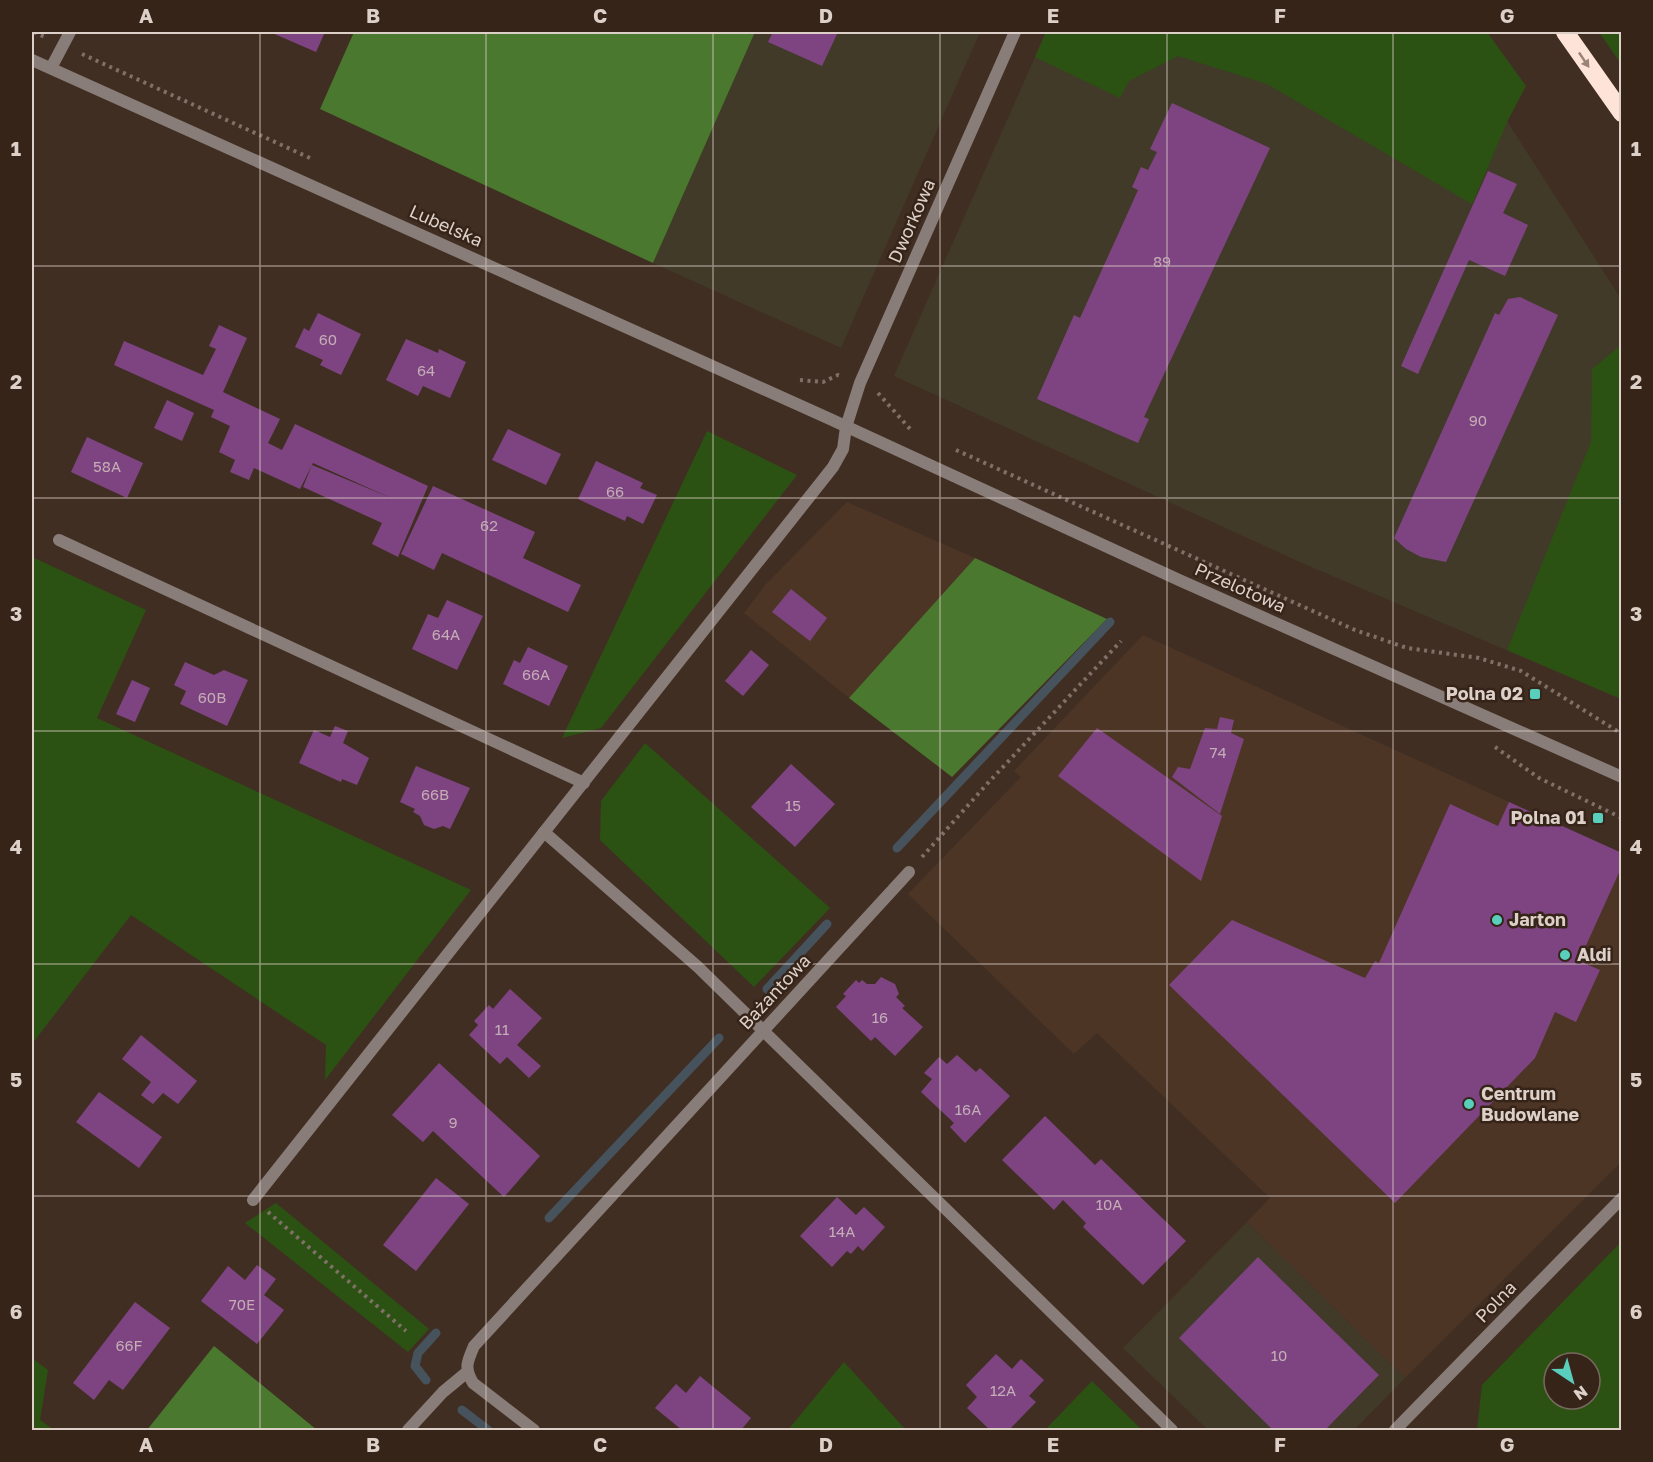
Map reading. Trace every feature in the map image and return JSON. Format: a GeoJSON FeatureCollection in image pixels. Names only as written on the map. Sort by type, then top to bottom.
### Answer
{"type":"FeatureCollection","features":[{"type":"Feature","properties":{"kind":"highway"},"geometry":{"type":"LineString","coordinates":[[1565,32],[1622,113]]}},
{"type":"Feature","properties":{"kind":"street"},"geometry":{"type":"LineString","coordinates":[[51,68],[69,32]]}},
{"type":"Feature","properties":{"kind":"street","name":"Dworkowa"},"geometry":{"type":"LineString","coordinates":[[253,1200],[833,467],[843,449],[846,427],[860,382],[1015,32]]}},
{"type":"Feature","properties":{"kind":"street","name":"Lubelska"},"geometry":{"type":"LineString","coordinates":[[32,60],[846,427]]}},
{"type":"Feature","properties":{"kind":"street","name":"Przelotowa"},"geometry":{"type":"LineString","coordinates":[[846,427],[1189,585],[1622,777]]}},
{"type":"Feature","properties":{"kind":"street"},"geometry":{"type":"LineString","coordinates":[[59,540],[584,783]]}},
{"type":"Feature","properties":{"kind":"street"},"geometry":{"type":"LineString","coordinates":[[544,831],[698,967],[1172,1431]]}},
{"type":"Feature","properties":{"kind":"street","name":"Bażantowa"},"geometry":{"type":"LineString","coordinates":[[466,1373],[466,1363],[474,1346],[909,872]]}},
{"type":"Feature","properties":{"kind":"street","name":"Polna"},"geometry":{"type":"LineString","coordinates":[[1395,1431],[1622,1198]]}},
{"type":"Feature","properties":{"kind":"street"},"geometry":{"type":"LineString","coordinates":[[408,1431],[443,1392],[466,1373],[473,1383],[534,1431]]}},
{"type":"Feature","properties":{"kind":"path"},"geometry":{"type":"LineString","coordinates":[[34,32],[312,159]]}},
{"type":"Feature","properties":{"kind":"path"},"geometry":{"type":"LineString","coordinates":[[790,379],[823,382],[838,375],[860,382],[877,392],[909,429],[920,434]]}},
{"type":"Feature","properties":{"kind":"path"},"geometry":{"type":"LineString","coordinates":[[952,449],[1355,630],[1407,648],[1479,658],[1521,671],[1622,734]]}},
{"type":"Feature","properties":{"kind":"path"},"geometry":{"type":"LineString","coordinates":[[909,872],[987,784],[1121,641]]}},
{"type":"Feature","properties":{"kind":"path"},"geometry":{"type":"LineString","coordinates":[[253,1200],[406,1330]]}},
{"type":"Feature","properties":{"kind":"shaded area"},"geometry":{"type":"Polygon","coordinates":[[[755,32],[980,32],[841,348],[653,263],[755,32]]]}},
{"type":"Feature","properties":{"kind":"shaded area"},"geometry":{"type":"Polygon","coordinates":[[[1046,32],[1450,32],[1621,299],[1621,699],[1302,563],[894,376],[1046,32]]]}},
{"type":"Feature","properties":{"kind":"shaded area"},"geometry":{"type":"Polygon","coordinates":[[[847,502],[975,558],[849,698],[744,613],[766,584],[847,502]]]}},
{"type":"Feature","properties":{"kind":"shaded area"},"geometry":{"type":"Polygon","coordinates":[[[1143,635],[1621,853],[1621,1162],[1405,1378],[1247,1222],[1270,1198],[1097,1033],[1074,1054],[908,894],[1021,777],[1014,771],[1143,635]]]}},
{"type":"Feature","properties":{"kind":"shaded area"},"geometry":{"type":"Polygon","coordinates":[[[1247,1222],[1405,1378],[1354,1430],[1208,1430],[1123,1348],[1247,1222]]]}},
{"type":"Feature","properties":{"kind":"green space"},"geometry":{"type":"Polygon","coordinates":[[[354,32],[755,32],[653,263],[320,109],[354,32]]]}},
{"type":"Feature","properties":{"kind":"green space"},"geometry":{"type":"Polygon","coordinates":[[[1046,32],[1487,32],[1526,86],[1508,120],[1472,204],[1267,84],[1178,56],[1129,81],[1120,98],[1035,57],[1046,32]]]}},
{"type":"Feature","properties":{"kind":"green space"},"geometry":{"type":"Polygon","coordinates":[[[1599,32],[1621,32],[1621,64],[1599,32]]]}},
{"type":"Feature","properties":{"kind":"green space"},"geometry":{"type":"Polygon","coordinates":[[[1621,345],[1621,699],[1507,650],[1591,442],[1592,369],[1621,345]]]}},
{"type":"Feature","properties":{"kind":"green space"},"geometry":{"type":"Polygon","coordinates":[[[707,431],[797,475],[601,728],[562,738],[707,431]]]}},
{"type":"Feature","properties":{"kind":"green space"},"geometry":{"type":"Polygon","coordinates":[[[32,557],[146,610],[97,718],[471,890],[325,1080],[326,1045],[131,915],[32,1044],[32,557]]]}},
{"type":"Feature","properties":{"kind":"green space"},"geometry":{"type":"Polygon","coordinates":[[[975,558],[1107,619],[952,777],[849,698],[975,558]]]}},
{"type":"Feature","properties":{"kind":"green space"},"geometry":{"type":"Polygon","coordinates":[[[645,743],[830,908],[754,987],[600,840],[601,801],[645,743]]]}},
{"type":"Feature","properties":{"kind":"green space"},"geometry":{"type":"Polygon","coordinates":[[[276,1203],[429,1329],[408,1352],[245,1223],[276,1203]]]}},
{"type":"Feature","properties":{"kind":"green space"},"geometry":{"type":"Polygon","coordinates":[[[1621,1242],[1621,1430],[1477,1430],[1482,1385],[1621,1242]]]}},
{"type":"Feature","properties":{"kind":"green space"},"geometry":{"type":"Polygon","coordinates":[[[214,1346],[317,1430],[147,1430],[214,1346]]]}},
{"type":"Feature","properties":{"kind":"green space"},"geometry":{"type":"Polygon","coordinates":[[[32,1358],[48,1370],[40,1420],[54,1430],[32,1430],[32,1358]]]}},
{"type":"Feature","properties":{"kind":"green space"},"geometry":{"type":"Polygon","coordinates":[[[844,1362],[906,1430],[788,1430],[844,1362]]]}},
{"type":"Feature","properties":{"kind":"green space"},"geometry":{"type":"Polygon","coordinates":[[[1092,1381],[1142,1430],[1045,1430],[1092,1381]]]}},
{"type":"Feature","properties":{"kind":"building"},"geometry":{"type":"Polygon","coordinates":[[[270,32],[325,32],[316,52],[270,32]]]}},
{"type":"Feature","properties":{"kind":"building"},"geometry":{"type":"Polygon","coordinates":[[[773,32],[838,32],[822,66],[768,42],[773,32]]]}},
{"type":"Feature","properties":{"kind":"building"},"geometry":{"type":"Polygon","coordinates":[[[1172,103],[1270,148],[1144,417],[1149,419],[1138,443],[1037,399],[1074,315],[1080,318],[1130,208],[1138,190],[1132,187],[1141,167],[1148,170],[1157,152],[1150,149],[1172,103]]]}},
{"type":"Feature","properties":{"kind":"building"},"geometry":{"type":"Polygon","coordinates":[[[1488,171],[1517,184],[1503,213],[1528,225],[1505,276],[1469,260],[1418,374],[1401,366],[1488,171]]]}},
{"type":"Feature","properties":{"kind":"building"},"geometry":{"type":"Polygon","coordinates":[[[1520,297],[1558,315],[1446,562],[1421,557],[1406,549],[1394,538],[1495,313],[1499,315],[1508,299],[1520,297]]]}},
{"type":"Feature","properties":{"kind":"building"},"geometry":{"type":"Polygon","coordinates":[[[318,313],[361,334],[341,375],[320,365],[323,360],[295,347],[304,328],[309,331],[318,313]]]}},
{"type":"Feature","properties":{"kind":"building"},"geometry":{"type":"Polygon","coordinates":[[[219,325],[247,338],[223,392],[280,419],[268,443],[282,450],[295,424],[428,486],[398,557],[372,544],[382,523],[303,487],[312,465],[300,489],[254,468],[249,480],[230,472],[235,460],[219,452],[230,426],[211,417],[214,410],[114,365],[124,341],[203,375],[216,349],[209,346],[219,325]],[[313,463],[312,465],[391,498],[313,463]]]}},
{"type":"Feature","properties":{"kind":"building"},"geometry":{"type":"Polygon","coordinates":[[[406,339],[438,353],[439,349],[466,362],[450,398],[423,386],[418,396],[386,380],[406,339]]]}},
{"type":"Feature","properties":{"kind":"building"},"geometry":{"type":"Polygon","coordinates":[[[167,400],[194,413],[182,441],[154,428],[167,400]]]}},
{"type":"Feature","properties":{"kind":"building"},"geometry":{"type":"Polygon","coordinates":[[[508,429],[561,454],[546,485],[492,460],[508,429]]]}},
{"type":"Feature","properties":{"kind":"building"},"geometry":{"type":"Polygon","coordinates":[[[87,437],[143,463],[127,498],[71,472],[87,437]]]}},
{"type":"Feature","properties":{"kind":"building"},"geometry":{"type":"Polygon","coordinates":[[[596,461],[643,483],[640,488],[657,495],[643,524],[627,516],[625,521],[578,499],[596,461]]]}},
{"type":"Feature","properties":{"kind":"building"},"geometry":{"type":"Polygon","coordinates":[[[433,486],[535,532],[523,558],[581,585],[568,612],[442,553],[434,570],[401,554],[433,486]]]}},
{"type":"Feature","properties":{"kind":"building"},"geometry":{"type":"Polygon","coordinates":[[[791,589],[827,618],[810,641],[772,612],[791,589]]]}},
{"type":"Feature","properties":{"kind":"building"},"geometry":{"type":"Polygon","coordinates":[[[447,600],[483,616],[457,670],[412,649],[428,614],[438,618],[447,600]]]}},
{"type":"Feature","properties":{"kind":"building"},"geometry":{"type":"Polygon","coordinates":[[[528,647],[568,666],[549,706],[503,684],[514,660],[520,663],[528,647]]]}},
{"type":"Feature","properties":{"kind":"building"},"geometry":{"type":"Polygon","coordinates":[[[751,650],[769,665],[743,696],[725,681],[751,650]]]}},
{"type":"Feature","properties":{"kind":"building"},"geometry":{"type":"Polygon","coordinates":[[[185,662],[214,675],[224,670],[248,680],[227,726],[180,704],[186,691],[174,685],[185,662]]]}},
{"type":"Feature","properties":{"kind":"building"},"geometry":{"type":"Polygon","coordinates":[[[132,680],[150,688],[135,722],[116,714],[132,680]]]}},
{"type":"Feature","properties":{"kind":"building"},"geometry":{"type":"Polygon","coordinates":[[[1220,717],[1234,720],[1231,733],[1244,739],[1220,814],[1172,777],[1178,767],[1190,769],[1205,728],[1217,729],[1220,717]]]}},
{"type":"Feature","properties":{"kind":"building"},"geometry":{"type":"Polygon","coordinates":[[[335,726],[348,731],[343,743],[369,758],[357,785],[342,779],[341,782],[299,763],[314,730],[330,737],[335,726]]]}},
{"type":"Feature","properties":{"kind":"building"},"geometry":{"type":"Polygon","coordinates":[[[1097,728],[1222,816],[1201,881],[1058,776],[1097,728]]]}},
{"type":"Feature","properties":{"kind":"building"},"geometry":{"type":"Polygon","coordinates":[[[791,764],[835,804],[795,847],[751,807],[791,764]]]}},
{"type":"Feature","properties":{"kind":"building"},"geometry":{"type":"Polygon","coordinates":[[[416,766],[470,788],[450,829],[443,826],[434,829],[424,825],[420,816],[413,812],[415,809],[400,802],[416,766]]]}},
{"type":"Feature","properties":{"kind":"building"},"geometry":{"type":"Polygon","coordinates":[[[1509,802],[1622,853],[1622,866],[1579,961],[1600,970],[1576,1022],[1555,1012],[1535,1058],[1395,1203],[1169,985],[1232,920],[1365,978],[1375,961],[1379,963],[1450,804],[1498,826],[1509,802]]]}},
{"type":"Feature","properties":{"kind":"building"},"geometry":{"type":"Polygon","coordinates":[[[881,977],[895,984],[899,994],[896,997],[905,1006],[902,1008],[923,1027],[895,1056],[875,1037],[871,1041],[836,1007],[846,996],[843,994],[856,980],[859,983],[862,980],[867,984],[875,984],[881,977]]]}},
{"type":"Feature","properties":{"kind":"building"},"geometry":{"type":"Polygon","coordinates":[[[510,989],[542,1018],[517,1045],[541,1066],[529,1078],[507,1057],[500,1064],[469,1035],[478,1025],[474,1021],[489,1005],[493,1009],[510,989]]]}},
{"type":"Feature","properties":{"kind":"building"},"geometry":{"type":"Polygon","coordinates":[[[141,1035],[197,1081],[178,1104],[163,1093],[153,1104],[141,1095],[151,1082],[122,1059],[141,1035]]]}},
{"type":"Feature","properties":{"kind":"building"},"geometry":{"type":"Polygon","coordinates":[[[957,1055],[976,1072],[980,1068],[1010,1096],[965,1143],[950,1127],[954,1123],[921,1092],[932,1079],[924,1073],[939,1057],[947,1064],[957,1055]]]}},
{"type":"Feature","properties":{"kind":"building"},"geometry":{"type":"Polygon","coordinates":[[[439,1063],[540,1156],[504,1197],[433,1131],[423,1142],[392,1115],[439,1063]]]}},
{"type":"Feature","properties":{"kind":"building"},"geometry":{"type":"Polygon","coordinates":[[[99,1092],[162,1137],[139,1168],[76,1122],[99,1092]]]}},
{"type":"Feature","properties":{"kind":"building"},"geometry":{"type":"Polygon","coordinates":[[[1045,1116],[1095,1165],[1101,1159],[1186,1241],[1143,1285],[1083,1227],[1086,1223],[1063,1200],[1054,1210],[1002,1160],[1045,1116]]]}},
{"type":"Feature","properties":{"kind":"building"},"geometry":{"type":"Polygon","coordinates":[[[436,1178],[469,1204],[416,1271],[383,1245],[436,1178]]]}},
{"type":"Feature","properties":{"kind":"building"},"geometry":{"type":"Polygon","coordinates":[[[837,1197],[856,1215],[864,1207],[885,1227],[863,1251],[858,1246],[851,1254],[847,1251],[832,1267],[800,1236],[837,1197]]]}},
{"type":"Feature","properties":{"kind":"building"},"geometry":{"type":"Polygon","coordinates":[[[1258,1257],[1379,1375],[1325,1430],[1273,1430],[1179,1338],[1258,1257]]]}},
{"type":"Feature","properties":{"kind":"building"},"geometry":{"type":"Polygon","coordinates":[[[257,1265],[276,1279],[264,1295],[284,1310],[257,1344],[201,1301],[228,1266],[245,1280],[257,1265]]]}},
{"type":"Feature","properties":{"kind":"building"},"geometry":{"type":"Polygon","coordinates":[[[135,1302],[170,1328],[123,1390],[109,1380],[94,1400],[73,1383],[135,1302]]]}},
{"type":"Feature","properties":{"kind":"building"},"geometry":{"type":"Polygon","coordinates":[[[996,1354],[1012,1369],[1021,1359],[1044,1380],[1029,1396],[1036,1402],[1009,1430],[990,1430],[967,1408],[977,1397],[966,1385],[996,1354]]]}},
{"type":"Feature","properties":{"kind":"building"},"geometry":{"type":"Polygon","coordinates":[[[700,1376],[751,1418],[741,1430],[682,1430],[655,1408],[676,1384],[686,1393],[700,1376]]]}},
{"type":"Feature","properties":{"kind":"waterway"},"geometry":{"type":"LineString","coordinates":[[897,848],[1110,622]]}},
{"type":"Feature","properties":{"kind":"waterway"},"geometry":{"type":"LineString","coordinates":[[767,989],[827,924]]}},
{"type":"Feature","properties":{"kind":"waterway"},"geometry":{"type":"LineString","coordinates":[[549,1218],[719,1038]]}},
{"type":"Feature","properties":{"kind":"waterway"},"geometry":{"type":"LineString","coordinates":[[426,1380],[415,1366],[418,1353],[436,1333]]}},
{"type":"Feature","properties":{"kind":"waterway"},"geometry":{"type":"LineString","coordinates":[[462,1410],[488,1430]]}},
{"type":"Feature","properties":{"kind":"place","name":"Polna 02"},"geometry":{"type":"Point","coordinates":[1535,694]}},
{"type":"Feature","properties":{"kind":"place","name":"Polna 01"},"geometry":{"type":"Point","coordinates":[1598,818]}},
{"type":"Feature","properties":{"kind":"place","name":"Jarton"},"geometry":{"type":"Point","coordinates":[1497,920]}},
{"type":"Feature","properties":{"kind":"place","name":"Aldi"},"geometry":{"type":"Point","coordinates":[1565,955]}},
{"type":"Feature","properties":{"kind":"place","name":"Centrum Budowlane"},"geometry":{"type":"Point","coordinates":[1469,1104]}}]}
